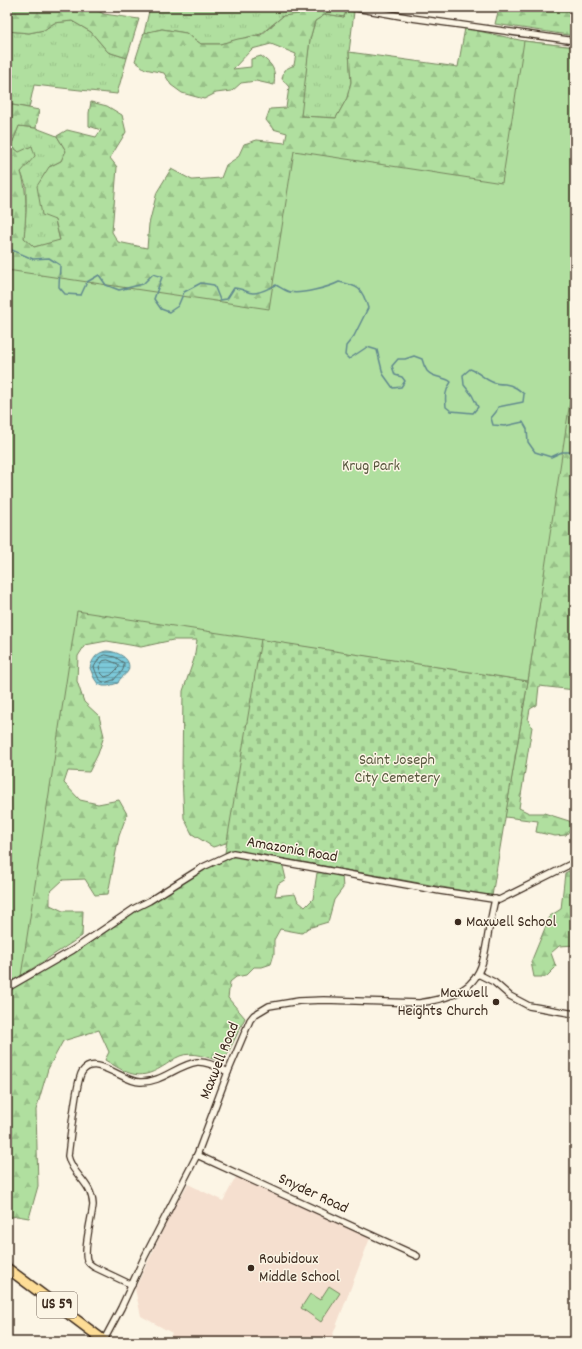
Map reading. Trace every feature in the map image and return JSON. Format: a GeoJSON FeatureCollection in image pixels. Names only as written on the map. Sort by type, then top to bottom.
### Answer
{"type":"FeatureCollection","features":[{"type":"Feature","properties":{"kind":"main road","name":"US 59"},"geometry":{"type":"LineString","coordinates":[[7,1268],[105,1341]]}},
{"type":"Feature","properties":{"kind":"street"},"geometry":{"type":"LineString","coordinates":[[350,7],[412,18],[575,41]]}},
{"type":"Feature","properties":{"kind":"street","name":"Amazonia Road"},"geometry":{"type":"LineString","coordinates":[[7,988],[73,950],[135,908],[149,901],[203,867],[233,853],[440,891],[500,900],[575,862]]}},
{"type":"Feature","properties":{"kind":"street"},"geometry":{"type":"LineString","coordinates":[[494,899],[483,960],[478,974],[494,982],[510,996],[529,1006],[575,1014]]}},
{"type":"Feature","properties":{"kind":"street","name":"Maxwell Road"},"geometry":{"type":"LineString","coordinates":[[105,1341],[144,1258],[197,1155],[228,1072],[250,1020],[254,1015],[269,1006],[294,1002],[324,1000],[419,1003],[434,1001],[458,993],[478,974]]}},
{"type":"Feature","properties":{"kind":"street"},"geometry":{"type":"LineString","coordinates":[[132,1285],[94,1267],[87,1259],[86,1250],[93,1198],[88,1186],[70,1163],[68,1156],[77,1089],[82,1072],[86,1068],[96,1065],[104,1067],[126,1080],[138,1082],[154,1081],[198,1062],[211,1064],[228,1072]]}},
{"type":"Feature","properties":{"kind":"street","name":"Snyder Road"},"geometry":{"type":"LineString","coordinates":[[197,1155],[417,1256]]}},
{"type":"Feature","properties":{"kind":"shaded area","name":"Roubidoux Middle School"},"geometry":{"type":"Polygon","coordinates":[[[236,1177],[370,1238],[330,1342],[167,1342],[172,1333],[141,1316],[135,1289],[172,1211],[188,1184],[223,1201],[236,1177]]]}},
{"type":"Feature","properties":{"kind":"green space"},"geometry":{"type":"Polygon","coordinates":[[[7,7],[90,7],[104,14],[139,19],[127,58],[108,52],[91,32],[72,21],[54,23],[44,30],[29,33],[7,31],[7,7]]]}},
{"type":"Feature","properties":{"kind":"green space"},"geometry":{"type":"Polygon","coordinates":[[[150,7],[281,7],[291,9],[300,14],[283,16],[261,34],[220,44],[201,44],[186,33],[162,29],[144,33],[150,7]]]}},
{"type":"Feature","properties":{"kind":"green space","name":"Krug Park"},"geometry":{"type":"Polygon","coordinates":[[[281,7],[333,7],[347,9],[344,17],[326,14],[315,21],[310,39],[301,116],[336,118],[347,98],[351,82],[349,52],[458,67],[465,28],[524,41],[575,47],[575,690],[539,686],[537,705],[530,709],[528,720],[532,727],[519,808],[529,813],[544,813],[569,821],[574,825],[566,835],[555,836],[536,832],[538,821],[505,817],[541,593],[458,588],[226,843],[213,847],[192,834],[184,818],[182,776],[183,691],[194,659],[197,640],[173,640],[141,647],[107,641],[85,645],[78,656],[77,681],[84,702],[99,716],[104,736],[98,754],[89,772],[68,771],[64,783],[80,800],[98,804],[119,800],[127,814],[119,836],[108,894],[95,895],[85,879],[63,880],[50,892],[50,905],[63,911],[83,911],[82,936],[21,976],[14,943],[7,783],[7,104],[39,110],[36,128],[19,126],[11,146],[19,152],[32,146],[35,156],[21,172],[26,196],[24,238],[34,247],[60,240],[55,220],[42,215],[37,186],[49,167],[61,161],[66,151],[57,136],[67,130],[96,137],[101,130],[89,126],[91,102],[107,106],[122,115],[126,132],[110,158],[117,167],[112,232],[118,242],[147,248],[149,224],[157,192],[171,169],[192,180],[221,178],[226,165],[238,157],[244,144],[257,140],[285,143],[287,133],[273,129],[266,120],[270,109],[286,108],[289,87],[282,79],[284,70],[294,65],[296,54],[271,44],[252,49],[233,69],[251,67],[251,59],[261,56],[273,68],[274,85],[256,81],[241,83],[232,91],[216,93],[204,99],[182,93],[171,85],[164,73],[145,69],[135,61],[144,33],[162,29],[186,33],[201,44],[220,44],[261,35],[283,16],[299,14],[291,9],[281,7]]]}},
{"type":"Feature","properties":{"kind":"green space"},"geometry":{"type":"Polygon","coordinates":[[[575,7],[575,36],[495,24],[499,8],[575,7]]]}},
{"type":"Feature","properties":{"kind":"green space"},"geometry":{"type":"Polygon","coordinates":[[[347,9],[354,12],[349,52],[351,82],[347,98],[336,118],[300,116],[310,39],[315,21],[326,14],[344,17],[347,9]]]}},
{"type":"Feature","properties":{"kind":"green space"},"geometry":{"type":"Polygon","coordinates":[[[72,21],[91,32],[108,52],[127,58],[117,94],[34,85],[29,108],[7,104],[7,31],[29,33],[44,30],[54,23],[72,21]]]}},
{"type":"Feature","properties":{"kind":"green space","name":"Krug Park"},"geometry":{"type":"Polygon","coordinates":[[[524,41],[575,47],[575,368],[528,681],[77,611],[21,976],[7,983],[7,270],[269,309],[294,151],[502,183],[524,41]]]}},
{"type":"Feature","properties":{"kind":"green space"},"geometry":{"type":"Polygon","coordinates":[[[19,126],[36,128],[57,136],[66,151],[61,161],[49,167],[55,220],[60,241],[34,247],[24,238],[26,186],[21,172],[19,152],[11,146],[19,126]]]}},
{"type":"Feature","properties":{"kind":"green space","name":"Saint Joseph City Cemetery"},"geometry":{"type":"Polygon","coordinates":[[[261,639],[528,681],[492,896],[239,851],[232,850],[225,853],[261,639]]]}},
{"type":"Feature","properties":{"kind":"green space"},"geometry":{"type":"Polygon","coordinates":[[[243,856],[282,862],[286,879],[278,884],[275,896],[295,894],[298,901],[305,907],[313,899],[317,873],[327,872],[342,875],[343,888],[334,900],[328,922],[308,928],[302,933],[280,929],[274,940],[274,954],[271,964],[262,967],[254,967],[246,975],[236,977],[230,982],[228,998],[245,1018],[226,1057],[220,1061],[190,1054],[176,1058],[154,1072],[139,1075],[126,1072],[105,1060],[109,1052],[99,1030],[63,1041],[48,1069],[36,1110],[38,1186],[29,1218],[17,1216],[7,1218],[7,989],[22,982],[199,871],[232,857],[243,856]]]}},
{"type":"Feature","properties":{"kind":"green space"},"geometry":{"type":"Polygon","coordinates":[[[575,868],[575,945],[559,946],[551,953],[556,967],[546,977],[534,977],[531,962],[550,916],[561,909],[565,873],[575,868]]]}},
{"type":"Feature","properties":{"kind":"green space"},"geometry":{"type":"Polygon","coordinates":[[[329,1286],[340,1293],[321,1322],[301,1308],[310,1294],[320,1300],[329,1286]]]}},
{"type":"Feature","properties":{"kind":"water"},"geometry":{"type":"Polygon","coordinates":[[[106,651],[114,652],[123,656],[128,662],[129,666],[128,671],[118,683],[103,686],[98,684],[90,668],[95,657],[106,651]]]}},
{"type":"Feature","properties":{"kind":"waterway"},"geometry":{"type":"LineString","coordinates":[[7,248],[33,259],[49,258],[60,265],[59,287],[65,294],[81,295],[87,282],[99,275],[106,285],[119,290],[143,284],[153,274],[162,277],[154,299],[161,309],[169,312],[178,306],[184,292],[201,283],[214,285],[220,300],[227,299],[234,288],[256,293],[276,285],[286,291],[294,293],[314,290],[339,282],[351,285],[359,289],[364,296],[368,308],[354,336],[346,346],[345,355],[349,359],[367,347],[377,350],[383,374],[393,388],[401,387],[405,381],[402,377],[395,375],[392,366],[398,359],[405,359],[414,356],[422,359],[427,371],[430,374],[451,382],[446,394],[446,407],[451,411],[473,413],[478,407],[472,395],[464,385],[463,375],[470,369],[494,383],[513,386],[524,394],[523,402],[498,407],[491,418],[493,425],[505,426],[523,422],[527,429],[528,442],[535,452],[551,457],[562,452],[575,452]]}},
{"type":"Feature","properties":{"kind":"waterway"},"geometry":{"type":"LineString","coordinates":[[575,489],[572,489],[570,496],[571,501],[575,503]]}},
{"type":"Feature","properties":{"kind":"place","name":"Maxwell School"},"geometry":{"type":"Point","coordinates":[458,922]}},
{"type":"Feature","properties":{"kind":"place","name":"Maxwell Heights Church"},"geometry":{"type":"Point","coordinates":[496,1002]}},
{"type":"Feature","properties":{"kind":"place","name":"Roubidoux Middle School"},"geometry":{"type":"Point","coordinates":[251,1268]}}]}
